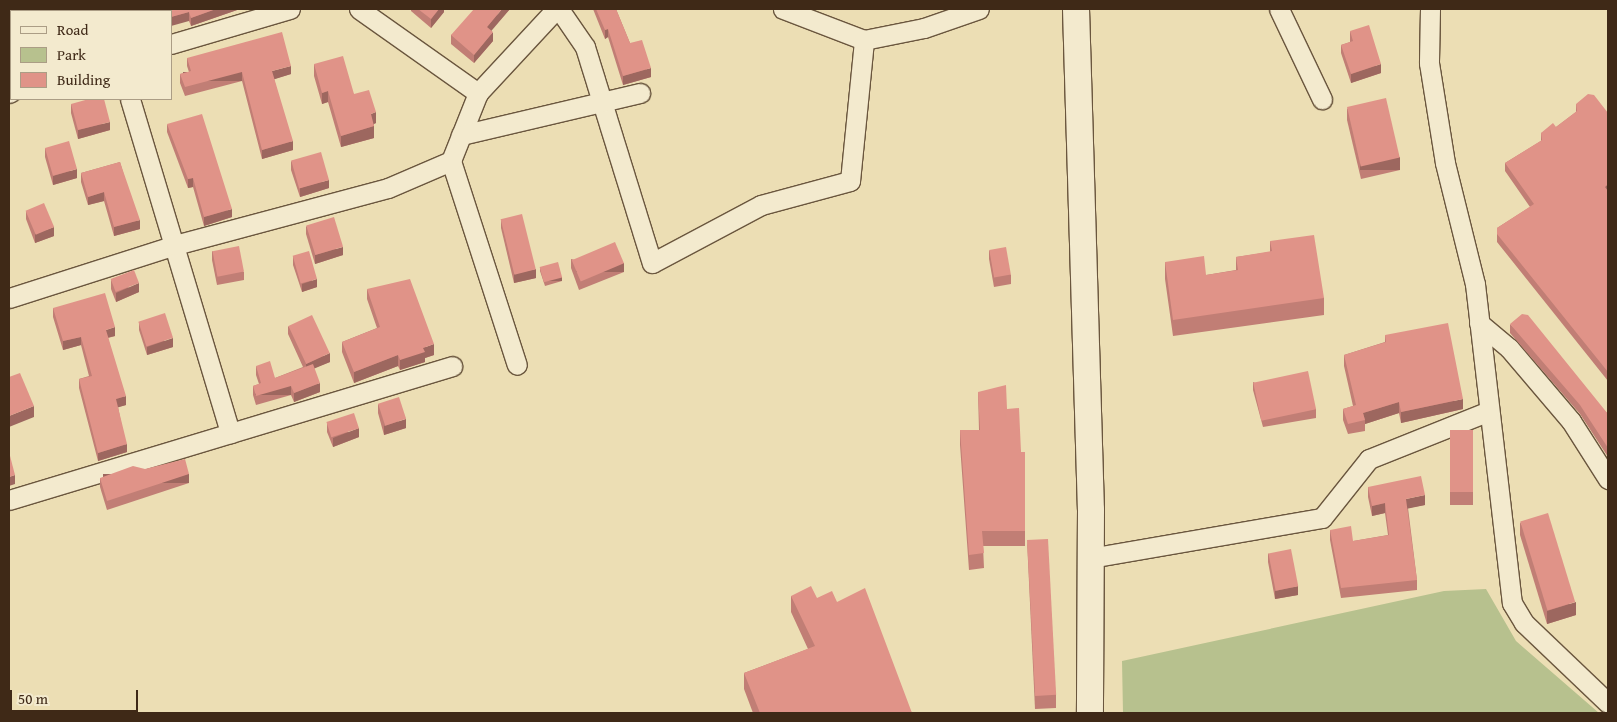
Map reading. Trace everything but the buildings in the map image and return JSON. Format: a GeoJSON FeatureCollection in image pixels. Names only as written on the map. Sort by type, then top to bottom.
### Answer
{"type":"FeatureCollection","features":[{"type":"Feature","properties":{"kind":"main road"},"geometry":{"type":"LineString","coordinates":[[1076,9],[1090,558],[1090,713]]}},
{"type":"Feature","properties":{"kind":"street"},"geometry":{"type":"LineString","coordinates":[[172,44],[290,9]]}},
{"type":"Feature","properties":{"kind":"street"},"geometry":{"type":"LineString","coordinates":[[358,9],[478,93]]}},
{"type":"Feature","properties":{"kind":"street"},"geometry":{"type":"LineString","coordinates":[[517,365],[451,160],[478,93],[557,9],[585,47],[652,263],[761,205],[850,181],[864,40]]}},
{"type":"Feature","properties":{"kind":"street"},"geometry":{"type":"LineString","coordinates":[[782,9],[864,40],[924,28],[979,9]]}},
{"type":"Feature","properties":{"kind":"street"},"geometry":{"type":"LineString","coordinates":[[1279,9],[1322,99]]}},
{"type":"Feature","properties":{"kind":"street"},"geometry":{"type":"LineString","coordinates":[[1430,9],[1430,72],[1445,163],[1475,284],[1512,603],[1524,623],[1608,703]]}},
{"type":"Feature","properties":{"kind":"street"},"geometry":{"type":"LineString","coordinates":[[461,135],[640,92]]}},
{"type":"Feature","properties":{"kind":"street"},"geometry":{"type":"LineString","coordinates":[[130,100],[230,432]]}},
{"type":"Feature","properties":{"kind":"street"},"geometry":{"type":"LineString","coordinates":[[9,298],[175,245],[388,188],[451,160]]}},
{"type":"Feature","properties":{"kind":"street"},"geometry":{"type":"LineString","coordinates":[[1479,322],[1509,348],[1571,420],[1608,479]]}},
{"type":"Feature","properties":{"kind":"street"},"geometry":{"type":"LineString","coordinates":[[9,500],[452,366]]}},
{"type":"Feature","properties":{"kind":"street"},"geometry":{"type":"LineString","coordinates":[[1090,558],[1322,518],[1369,460],[1489,411]]}},
{"type":"Feature","properties":{"kind":"green space"},"geometry":{"type":"Polygon","coordinates":[[[1486,589],[1516,641],[1599,713],[1123,713],[1122,661],[1444,591],[1486,589]]]}}]}
